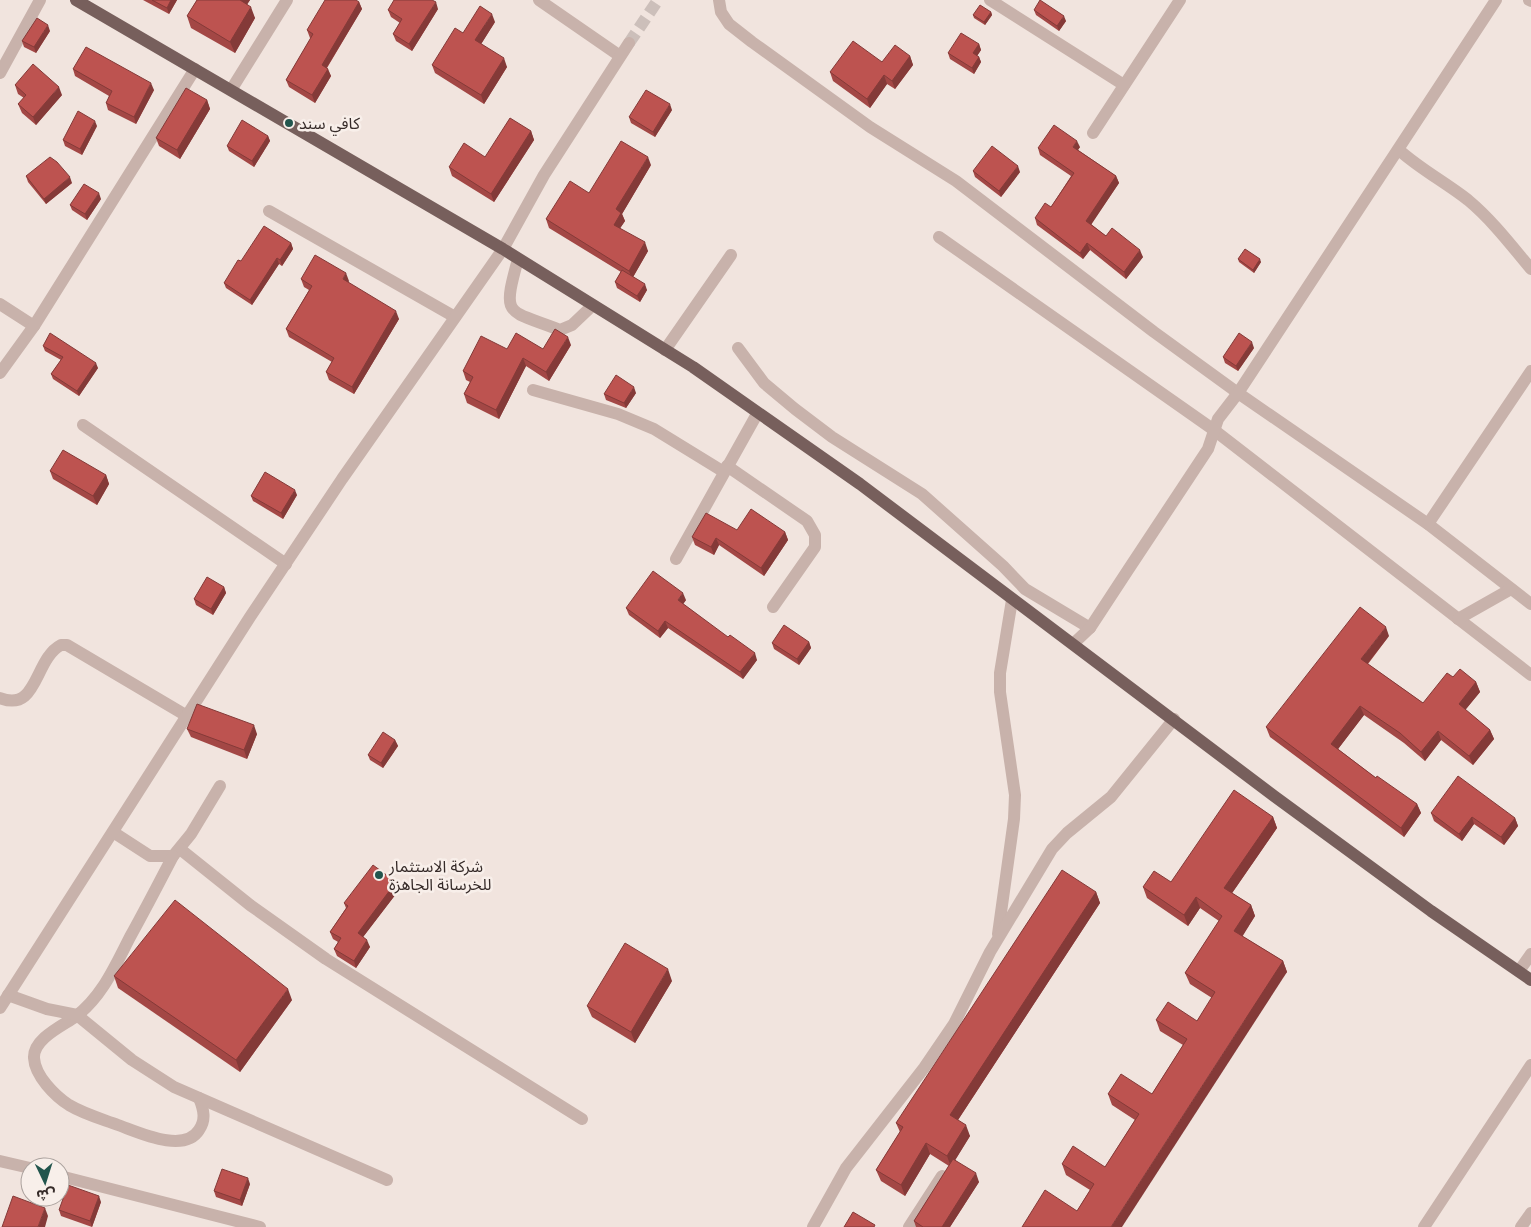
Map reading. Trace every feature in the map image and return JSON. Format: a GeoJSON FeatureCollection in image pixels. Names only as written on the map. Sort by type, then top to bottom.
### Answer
{"type":"FeatureCollection","features":[{"type":"Feature","properties":{"kind":"main road"},"geometry":{"type":"LineString","coordinates":[[76,0],[502,249],[693,368],[860,484],[1349,852],[1531,980]]}},
{"type":"Feature","properties":{"kind":"street"},"geometry":{"type":"LineString","coordinates":[[0,73],[40,0]]}},
{"type":"Feature","properties":{"kind":"street"},"geometry":{"type":"LineString","coordinates":[[231,90],[287,0]]}},
{"type":"Feature","properties":{"kind":"street"},"geometry":{"type":"LineString","coordinates":[[540,0],[620,56]]}},
{"type":"Feature","properties":{"kind":"street"},"geometry":{"type":"LineString","coordinates":[[719,0],[721,12],[729,24],[752,42],[870,127],[956,181],[1238,393],[1428,524],[1531,604]]}},
{"type":"Feature","properties":{"kind":"street"},"geometry":{"type":"LineString","coordinates":[[990,0],[1124,85]]}},
{"type":"Feature","properties":{"kind":"street"},"geometry":{"type":"LineString","coordinates":[[1093,133],[1180,0]]}},
{"type":"Feature","properties":{"kind":"street"},"geometry":{"type":"LineString","coordinates":[[1073,644],[1090,628],[1208,449],[1218,419],[1238,393],[1496,0]]}},
{"type":"Feature","properties":{"kind":"street"},"geometry":{"type":"LineString","coordinates":[[0,1008],[286,564],[502,249],[544,175],[629,43]]}},
{"type":"Feature","properties":{"kind":"street"},"geometry":{"type":"LineString","coordinates":[[0,373],[34,326],[195,69]]}},
{"type":"Feature","properties":{"kind":"street"},"geometry":{"type":"LineString","coordinates":[[1399,150],[1419,168],[1467,200],[1490,221],[1531,269]]}},
{"type":"Feature","properties":{"kind":"street"},"geometry":{"type":"LineString","coordinates":[[269,210],[455,317]]}},
{"type":"Feature","properties":{"kind":"street"},"geometry":{"type":"LineString","coordinates":[[939,236],[1214,430],[1386,565],[1531,675]]}},
{"type":"Feature","properties":{"kind":"street"},"geometry":{"type":"LineString","coordinates":[[665,350],[731,255]]}},
{"type":"Feature","properties":{"kind":"street"},"geometry":{"type":"LineString","coordinates":[[518,259],[509,291],[508,304],[514,312],[560,330],[572,325],[592,306]]}},
{"type":"Feature","properties":{"kind":"street"},"geometry":{"type":"LineString","coordinates":[[0,304],[34,326]]}},
{"type":"Feature","properties":{"kind":"street"},"geometry":{"type":"LineString","coordinates":[[738,348],[764,383],[795,410],[832,437],[904,481],[1003,566],[1025,589],[1090,628]]}},
{"type":"Feature","properties":{"kind":"street"},"geometry":{"type":"LineString","coordinates":[[1428,524],[1525,389],[1531,371]]}},
{"type":"Feature","properties":{"kind":"street"},"geometry":{"type":"LineString","coordinates":[[532,390],[618,414],[654,429],[726,469],[807,521],[815,535],[815,547],[773,607]]}},
{"type":"Feature","properties":{"kind":"street"},"geometry":{"type":"LineString","coordinates":[[676,558],[757,414]]}},
{"type":"Feature","properties":{"kind":"street"},"geometry":{"type":"LineString","coordinates":[[83,425],[286,564]]}},
{"type":"Feature","properties":{"kind":"street"},"geometry":{"type":"LineString","coordinates":[[1458,619],[1511,589]]}},
{"type":"Feature","properties":{"kind":"street"},"geometry":{"type":"LineString","coordinates":[[997,940],[1014,819],[1015,795],[1000,692],[1000,673],[1012,600]]}},
{"type":"Feature","properties":{"kind":"street"},"geometry":{"type":"LineString","coordinates":[[0,698],[10,702],[22,700],[29,693],[48,654],[61,644],[67,645],[187,716]]}},
{"type":"Feature","properties":{"kind":"street"},"geometry":{"type":"LineString","coordinates":[[813,1227],[846,1168],[924,1068],[954,1024],[997,940],[1052,849],[1067,833],[1111,797],[1174,719]]}},
{"type":"Feature","properties":{"kind":"street"},"geometry":{"type":"LineString","coordinates":[[200,1098],[204,1124],[197,1134],[186,1140],[171,1141],[155,1138],[69,1105],[55,1094],[39,1075],[34,1058],[36,1049],[44,1038],[78,1015],[94,1000],[113,971],[176,853],[220,786]]}},
{"type":"Feature","properties":{"kind":"street"},"geometry":{"type":"LineString","coordinates":[[113,832],[150,856],[176,853],[326,960],[582,1119]]}},
{"type":"Feature","properties":{"kind":"street"},"geometry":{"type":"LineString","coordinates":[[1519,971],[1531,954]]}},
{"type":"Feature","properties":{"kind":"street"},"geometry":{"type":"LineString","coordinates":[[8,995],[47,1009],[78,1015],[155,1077],[387,1180]]}},
{"type":"Feature","properties":{"kind":"street"},"geometry":{"type":"LineString","coordinates":[[1424,1227],[1531,1065]]}},
{"type":"Feature","properties":{"kind":"street"},"geometry":{"type":"LineString","coordinates":[[0,1161],[20,1166]]}},
{"type":"Feature","properties":{"kind":"street"},"geometry":{"type":"LineString","coordinates":[[909,1227],[942,1176]]}},
{"type":"Feature","properties":{"kind":"street"},"geometry":{"type":"LineString","coordinates":[[70,1179],[260,1227]]}},
{"type":"Feature","properties":{"kind":"street"},"geometry":{"type":"LineString","coordinates":[[1522,1227],[1531,1213]]}},
{"type":"Feature","properties":{"kind":"building"},"geometry":{"type":"Polygon","coordinates":[[[152,0],[171,0],[167,8],[152,0]]]}},
{"type":"Feature","properties":{"kind":"building"},"geometry":{"type":"Polygon","coordinates":[[[197,0],[240,0],[251,7],[230,42],[187,16],[197,0]]]}},
{"type":"Feature","properties":{"kind":"building"},"geometry":{"type":"Polygon","coordinates":[[[325,0],[356,0],[359,2],[322,65],[328,69],[312,95],[286,80],[313,34],[307,30],[325,0]]]}},
{"type":"Feature","properties":{"kind":"building"},"geometry":{"type":"Polygon","coordinates":[[[394,0],[432,0],[436,2],[409,44],[393,34],[402,19],[388,10],[394,0]]]}},
{"type":"Feature","properties":{"kind":"building"},"geometry":{"type":"Polygon","coordinates":[[[1040,0],[1064,16],[1057,26],[1034,10],[1040,0]]]}},
{"type":"Feature","properties":{"kind":"building"},"geometry":{"type":"Polygon","coordinates":[[[980,5],[991,12],[984,22],[973,15],[980,5]]]}},
{"type":"Feature","properties":{"kind":"building"},"geometry":{"type":"Polygon","coordinates":[[[480,6],[492,14],[475,40],[504,58],[481,95],[432,65],[455,28],[463,33],[480,6]]]}},
{"type":"Feature","properties":{"kind":"building"},"geometry":{"type":"Polygon","coordinates":[[[37,18],[48,25],[34,47],[22,41],[37,18]]]}},
{"type":"Feature","properties":{"kind":"building"},"geometry":{"type":"Polygon","coordinates":[[[961,33],[979,44],[973,53],[979,57],[972,68],[948,53],[961,33]]]}},
{"type":"Feature","properties":{"kind":"building"},"geometry":{"type":"Polygon","coordinates":[[[853,41],[882,62],[895,45],[910,56],[892,81],[884,75],[867,99],[830,72],[853,41]]]}},
{"type":"Feature","properties":{"kind":"building"},"geometry":{"type":"Polygon","coordinates":[[[86,47],[151,83],[134,117],[106,103],[112,91],[73,69],[86,47]]]}},
{"type":"Feature","properties":{"kind":"building"},"geometry":{"type":"Polygon","coordinates":[[[33,64],[59,87],[33,117],[18,104],[26,95],[15,85],[33,64]]]}},
{"type":"Feature","properties":{"kind":"building"},"geometry":{"type":"Polygon","coordinates":[[[186,88],[207,100],[177,150],[156,138],[186,88]]]}},
{"type":"Feature","properties":{"kind":"building"},"geometry":{"type":"Polygon","coordinates":[[[646,90],[670,104],[653,132],[629,117],[646,90]]]}},
{"type":"Feature","properties":{"kind":"building"},"geometry":{"type":"Polygon","coordinates":[[[78,111],[95,121],[80,149],[63,140],[78,111]]]}},
{"type":"Feature","properties":{"kind":"building"},"geometry":{"type":"Polygon","coordinates":[[[510,118],[531,131],[491,194],[449,167],[464,143],[485,157],[510,118]]]}},
{"type":"Feature","properties":{"kind":"building"},"geometry":{"type":"Polygon","coordinates":[[[242,120],[268,136],[252,161],[227,146],[242,120]]]}},
{"type":"Feature","properties":{"kind":"building"},"geometry":{"type":"Polygon","coordinates":[[[1054,125],[1077,141],[1073,147],[1116,176],[1086,221],[1106,236],[1112,228],[1140,250],[1124,272],[1087,243],[1080,253],[1035,218],[1045,203],[1051,207],[1074,173],[1038,148],[1054,125]]]}},
{"type":"Feature","properties":{"kind":"building"},"geometry":{"type":"Polygon","coordinates":[[[621,141],[648,157],[616,209],[621,213],[614,225],[645,242],[629,271],[546,219],[570,181],[589,193],[621,141]]]}},
{"type":"Feature","properties":{"kind":"building"},"geometry":{"type":"Polygon","coordinates":[[[992,146],[1018,166],[999,191],[973,171],[992,146]]]}},
{"type":"Feature","properties":{"kind":"building"},"geometry":{"type":"Polygon","coordinates":[[[50,157],[70,177],[44,199],[26,176],[50,157]]]}},
{"type":"Feature","properties":{"kind":"building"},"geometry":{"type":"Polygon","coordinates":[[[84,184],[99,193],[85,214],[70,205],[84,184]]]}},
{"type":"Feature","properties":{"kind":"building"},"geometry":{"type":"Polygon","coordinates":[[[264,226],[291,243],[280,260],[277,258],[250,300],[224,283],[238,260],[241,261],[264,226]]]}},
{"type":"Feature","properties":{"kind":"building"},"geometry":{"type":"Polygon","coordinates":[[[1245,249],[1260,259],[1253,270],[1238,259],[1245,249]]]}},
{"type":"Feature","properties":{"kind":"building"},"geometry":{"type":"Polygon","coordinates":[[[315,255],[346,273],[343,279],[396,311],[352,387],[326,372],[334,358],[286,329],[312,286],[301,279],[315,255]]]}},
{"type":"Feature","properties":{"kind":"building"},"geometry":{"type":"Polygon","coordinates":[[[622,270],[645,284],[637,296],[615,282],[622,270]]]}},
{"type":"Feature","properties":{"kind":"building"},"geometry":{"type":"Polygon","coordinates":[[[555,329],[568,337],[546,372],[523,358],[496,410],[464,394],[473,377],[463,371],[481,336],[507,349],[516,333],[543,349],[555,329]]]}},
{"type":"Feature","properties":{"kind":"building"},"geometry":{"type":"Polygon","coordinates":[[[50,333],[96,363],[77,391],[51,374],[63,357],[43,346],[50,333]]]}},
{"type":"Feature","properties":{"kind":"building"},"geometry":{"type":"Polygon","coordinates":[[[1239,333],[1252,342],[1236,366],[1223,357],[1239,333]]]}},
{"type":"Feature","properties":{"kind":"building"},"geometry":{"type":"Polygon","coordinates":[[[616,375],[634,387],[624,403],[604,394],[616,375]]]}},
{"type":"Feature","properties":{"kind":"building"},"geometry":{"type":"Polygon","coordinates":[[[63,450],[106,475],[93,496],[50,471],[63,450]]]}},
{"type":"Feature","properties":{"kind":"building"},"geometry":{"type":"Polygon","coordinates":[[[265,472],[295,490],[281,513],[251,496],[265,472]]]}},
{"type":"Feature","properties":{"kind":"building"},"geometry":{"type":"Polygon","coordinates":[[[751,509],[785,532],[761,568],[716,538],[711,547],[692,537],[706,513],[737,530],[751,509]]]}},
{"type":"Feature","properties":{"kind":"building"},"geometry":{"type":"Polygon","coordinates":[[[653,571],[683,593],[678,600],[728,637],[730,635],[755,653],[740,672],[665,621],[658,631],[626,608],[653,571]]]}},
{"type":"Feature","properties":{"kind":"building"},"geometry":{"type":"Polygon","coordinates":[[[207,577],[224,587],[211,609],[194,599],[207,577]]]}},
{"type":"Feature","properties":{"kind":"building"},"geometry":{"type":"Polygon","coordinates":[[[1360,607],[1386,627],[1361,659],[1423,703],[1447,673],[1453,677],[1460,669],[1476,682],[1459,704],[1490,730],[1469,756],[1438,731],[1421,752],[1400,733],[1360,706],[1331,744],[1376,778],[1377,776],[1417,804],[1401,828],[1266,727],[1360,607]]]}},
{"type":"Feature","properties":{"kind":"building"},"geometry":{"type":"Polygon","coordinates":[[[784,625],[809,642],[797,659],[772,643],[784,625]]]}},
{"type":"Feature","properties":{"kind":"building"},"geometry":{"type":"Polygon","coordinates":[[[197,704],[254,725],[244,750],[187,729],[197,704]]]}},
{"type":"Feature","properties":{"kind":"building"},"geometry":{"type":"Polygon","coordinates":[[[383,732],[395,740],[381,763],[368,755],[383,732]]]}},
{"type":"Feature","properties":{"kind":"building"},"geometry":{"type":"Polygon","coordinates":[[[1458,776],[1515,818],[1501,837],[1472,817],[1459,834],[1431,813],[1458,776]]]}},
{"type":"Feature","properties":{"kind":"building"},"geometry":{"type":"Polygon","coordinates":[[[1234,790],[1273,817],[1224,888],[1251,905],[1234,931],[1283,961],[1111,1227],[1022,1227],[1045,1190],[1077,1211],[1094,1184],[1062,1164],[1073,1146],[1105,1167],[1139,1114],[1108,1094],[1121,1074],[1152,1094],[1187,1039],[1156,1020],[1168,1002],[1197,1021],[1215,992],[1185,973],[1222,916],[1196,897],[1184,915],[1143,887],[1154,871],[1171,882],[1234,790]]]}},
{"type":"Feature","properties":{"kind":"building"},"geometry":{"type":"Polygon","coordinates":[[[373,865],[396,882],[358,933],[367,940],[354,961],[334,949],[341,938],[330,932],[348,906],[344,903],[373,865]]]}},
{"type":"Feature","properties":{"kind":"building"},"geometry":{"type":"Polygon","coordinates":[[[1062,870],[1096,892],[950,1115],[966,1125],[947,1156],[926,1143],[901,1185],[876,1170],[903,1127],[896,1123],[1062,870]]]}},
{"type":"Feature","properties":{"kind":"building"},"geometry":{"type":"Polygon","coordinates":[[[175,900],[288,989],[236,1060],[114,976],[175,900]]]}},
{"type":"Feature","properties":{"kind":"building"},"geometry":{"type":"Polygon","coordinates":[[[625,943],[668,969],[631,1032],[587,1006],[625,943]]]}},
{"type":"Feature","properties":{"kind":"building"},"geometry":{"type":"Polygon","coordinates":[[[953,1159],[976,1173],[942,1227],[923,1227],[914,1221],[953,1159]]]}},
{"type":"Feature","properties":{"kind":"building"},"geometry":{"type":"Polygon","coordinates":[[[222,1169],[248,1178],[240,1200],[214,1191],[222,1169]]]}},
{"type":"Feature","properties":{"kind":"building"},"geometry":{"type":"Polygon","coordinates":[[[70,1186],[99,1196],[90,1221],[59,1210],[60,1207],[70,1207],[70,1186]]]}},
{"type":"Feature","properties":{"kind":"building"},"geometry":{"type":"Polygon","coordinates":[[[13,1196],[20,1199],[20,1207],[45,1208],[38,1227],[2,1227],[13,1196]]]}},
{"type":"Feature","properties":{"kind":"building"},"geometry":{"type":"Polygon","coordinates":[[[853,1212],[875,1225],[874,1227],[844,1227],[853,1212]]]}},
{"type":"Feature","properties":{"kind":"tunnel"},"geometry":{"type":"LineString","coordinates":[[629,43],[658,0]]}},
{"type":"Feature","properties":{"kind":"place","name":"كافي سند"},"geometry":{"type":"Point","coordinates":[289,123]}},
{"type":"Feature","properties":{"kind":"place","name":"شركة الاستثمار للخرسانة الجاهزة"},"geometry":{"type":"Point","coordinates":[379,875]}}]}
